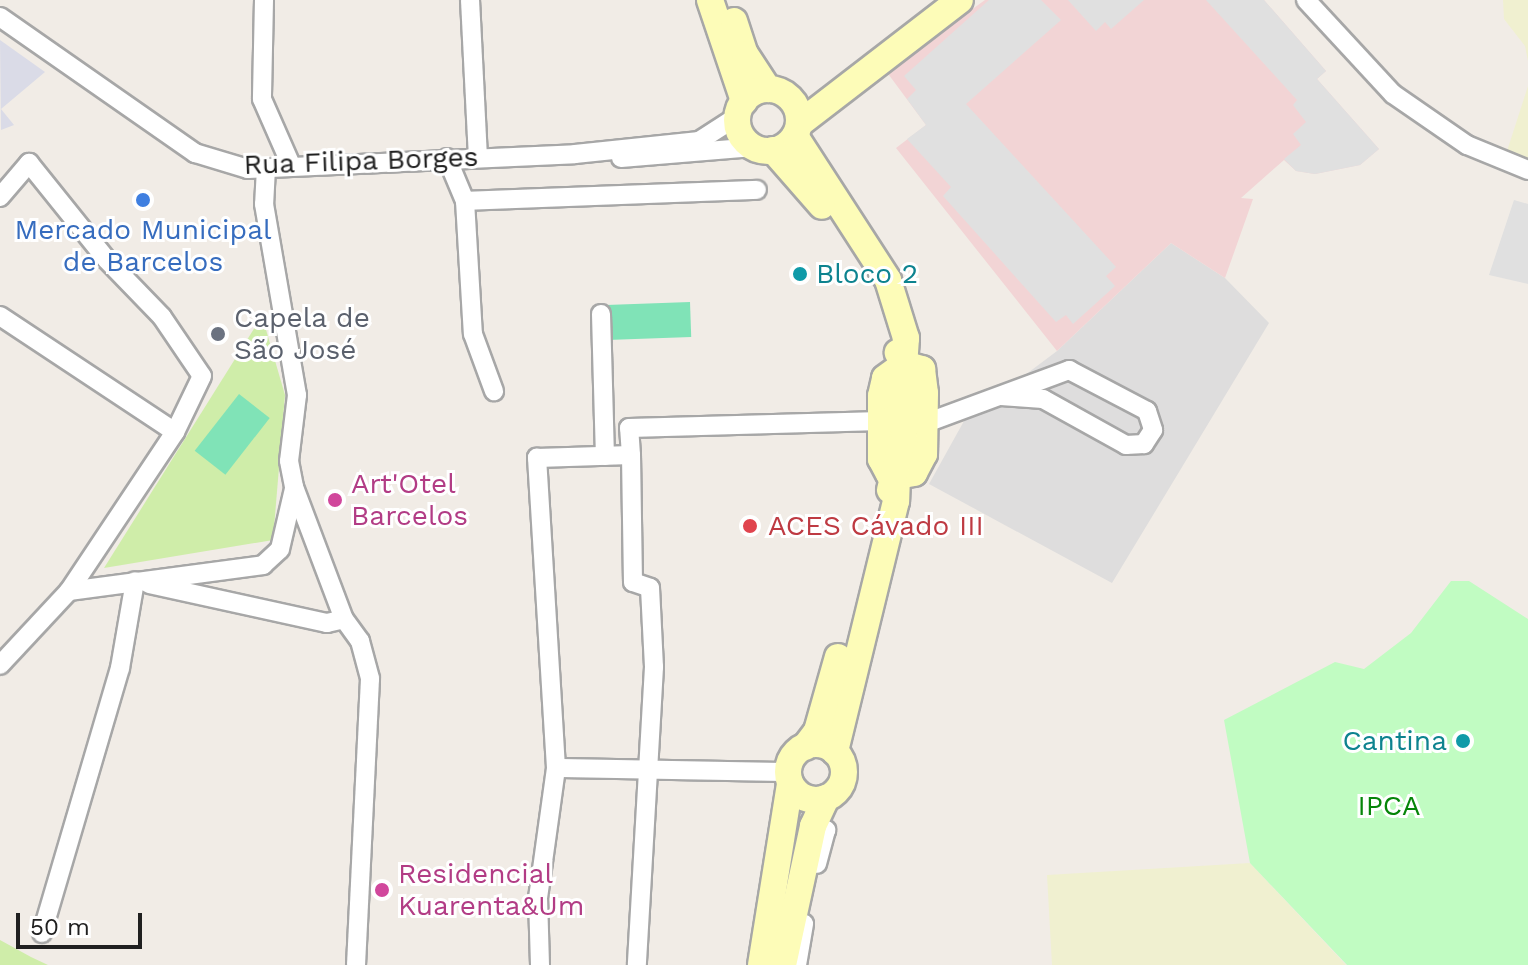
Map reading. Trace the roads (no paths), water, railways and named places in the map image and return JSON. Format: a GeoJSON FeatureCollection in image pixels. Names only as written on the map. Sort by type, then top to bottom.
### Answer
{"type":"FeatureCollection","features":[{"type":"Feature","properties":{"kind":"main road"},"geometry":{"type":"LineString","coordinates":[[710,0],[772,111],[888,280],[906,338],[904,432],[896,501],[835,752],[843,777],[826,798],[813,826],[783,965]]}},
{"type":"Feature","properties":{"kind":"main road"},"geometry":{"type":"LineString","coordinates":[[729,0],[745,54],[772,111],[763,149]]}},
{"type":"Feature","properties":{"kind":"main road","name":"Rua Filipa Borges"},"geometry":{"type":"LineString","coordinates":[[772,111],[825,82],[937,0]]}},
{"type":"Feature","properties":{"kind":"main road","name":"Rua Filipa Borges"},"geometry":{"type":"LineString","coordinates":[[772,111],[960,0]]}},
{"type":"Feature","properties":{"kind":"main road"},"geometry":{"type":"LineString","coordinates":[[772,111],[741,135],[805,183],[863,262],[904,364]]}},
{"type":"Feature","properties":{"kind":"main road"},"geometry":{"type":"LineString","coordinates":[[904,364],[922,369],[926,423],[919,467],[897,476],[889,474],[881,459],[881,386],[904,364]]}},
{"type":"Feature","properties":{"kind":"main road"},"geometry":{"type":"LineString","coordinates":[[761,965],[792,758],[817,731],[879,513],[897,476]]}},
{"type":"Feature","properties":{"kind":"main road"},"geometry":{"type":"LineString","coordinates":[[805,747],[818,745],[835,752]]}},
{"type":"Feature","properties":{"kind":"main road"},"geometry":{"type":"LineString","coordinates":[[789,778],[805,798],[826,798]]}},
{"type":"Feature","properties":{"kind":"street"},"geometry":{"type":"LineString","coordinates":[[264,0],[262,99],[291,165]]}},
{"type":"Feature","properties":{"kind":"street"},"geometry":{"type":"LineString","coordinates":[[470,0],[478,157]]}},
{"type":"Feature","properties":{"kind":"street"},"geometry":{"type":"LineString","coordinates":[[1306,0],[1393,94],[1467,145],[1528,170]]}},
{"type":"Feature","properties":{"kind":"street","name":"Rua Filipa Borges"},"geometry":{"type":"LineString","coordinates":[[0,17],[195,153],[222,165],[266,168],[575,154],[699,141],[772,111]]}},
{"type":"Feature","properties":{"kind":"street","name":"Rua Filipa Borges"},"geometry":{"type":"LineString","coordinates":[[575,154],[623,159],[763,149]]}},
{"type":"Feature","properties":{"kind":"street"},"geometry":{"type":"LineString","coordinates":[[447,158],[465,201],[473,334],[494,391]]}},
{"type":"Feature","properties":{"kind":"street"},"geometry":{"type":"LineString","coordinates":[[0,197],[29,163],[107,260],[162,317],[202,376],[175,432],[69,591],[0,665]]}},
{"type":"Feature","properties":{"kind":"street"},"geometry":{"type":"LineString","coordinates":[[266,168],[264,204],[297,395],[289,461],[294,487],[344,619],[360,641],[372,704],[356,965]]}},
{"type":"Feature","properties":{"kind":"street"},"geometry":{"type":"LineString","coordinates":[[465,201],[757,190]]}},
{"type":"Feature","properties":{"kind":"street"},"geometry":{"type":"LineString","coordinates":[[601,314],[605,456]]}},
{"type":"Feature","properties":{"kind":"street"},"geometry":{"type":"LineString","coordinates":[[0,316],[175,432]]}},
{"type":"Feature","properties":{"kind":"street"},"geometry":{"type":"LineString","coordinates":[[926,423],[1061,371],[1078,371],[1147,411],[1153,430],[1144,444],[1126,445],[1043,399],[1001,396]]}},
{"type":"Feature","properties":{"kind":"street"},"geometry":{"type":"LineString","coordinates":[[637,965],[651,768],[654,667],[650,588],[633,582],[629,428],[881,421]]}},
{"type":"Feature","properties":{"kind":"street"},"geometry":{"type":"LineString","coordinates":[[540,965],[538,898],[556,768],[537,458],[631,455]]}},
{"type":"Feature","properties":{"kind":"street"},"geometry":{"type":"LineString","coordinates":[[69,591],[263,565],[280,549],[294,487]]}},
{"type":"Feature","properties":{"kind":"street"},"geometry":{"type":"LineString","coordinates":[[135,581],[327,623],[344,619]]}},
{"type":"Feature","properties":{"kind":"street"},"geometry":{"type":"LineString","coordinates":[[42,933],[120,668],[135,581]]}},
{"type":"Feature","properties":{"kind":"street"},"geometry":{"type":"LineString","coordinates":[[556,768],[651,768],[789,778]]}},
{"type":"Feature","properties":{"kind":"street"},"geometry":{"type":"LineString","coordinates":[[797,965],[826,830],[813,826]]}},
{"type":"Feature","properties":{"kind":"place","name":"Mercado Municipal de Barcelos"},"geometry":{"type":"Point","coordinates":[143,200]}},
{"type":"Feature","properties":{"kind":"place","name":"Bloco 2"},"geometry":{"type":"Point","coordinates":[800,274]}},
{"type":"Feature","properties":{"kind":"place","name":"Capela de São José"},"geometry":{"type":"Point","coordinates":[218,334]}},
{"type":"Feature","properties":{"kind":"place","name":"Art'Otel Barcelos"},"geometry":{"type":"Point","coordinates":[335,500]}},
{"type":"Feature","properties":{"kind":"place","name":"ACES Cávado III"},"geometry":{"type":"Point","coordinates":[750,526]}},
{"type":"Feature","properties":{"kind":"place","name":"Cantina"},"geometry":{"type":"Point","coordinates":[1463,741]}},
{"type":"Feature","properties":{"kind":"place","name":"Residencial Kuarenta&Um"},"geometry":{"type":"Point","coordinates":[382,890]}},
{"type":"Feature","properties":{"kind":"park label","name":"IPCA"},"geometry":{"type":"Point","coordinates":[1389,806]}}]}
